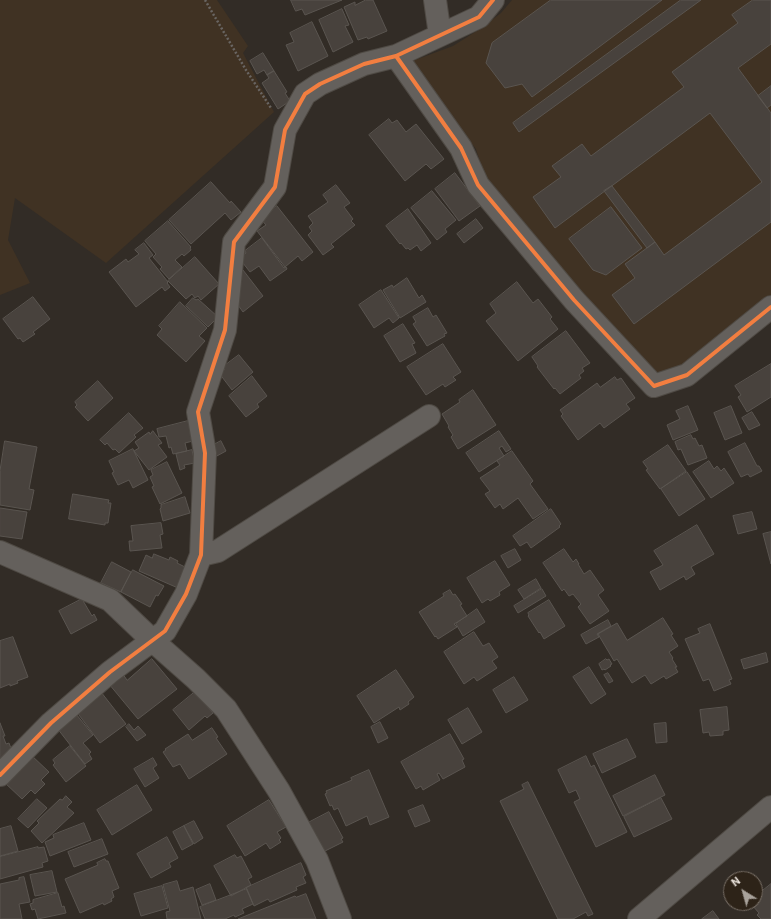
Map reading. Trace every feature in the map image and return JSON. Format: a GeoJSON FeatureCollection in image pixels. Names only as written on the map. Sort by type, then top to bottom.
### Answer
{"type":"FeatureCollection","features":[{"type":"Feature","properties":{"kind":"street"},"geometry":{"type":"LineString","coordinates":[[435,0],[440,35]]}},
{"type":"Feature","properties":{"kind":"street"},"geometry":{"type":"LineString","coordinates":[[0,775],[51,723],[110,672],[165,631],[186,594],[201,555],[205,453],[198,412],[225,330],[234,242],[275,187],[285,130],[305,94],[320,84],[364,64],[396,56],[479,17],[493,0]]}},
{"type":"Feature","properties":{"kind":"street"},"geometry":{"type":"LineString","coordinates":[[396,56],[461,148],[478,185],[574,300],[654,386],[687,375],[770,309]]}},
{"type":"Feature","properties":{"kind":"street"},"geometry":{"type":"LineString","coordinates":[[201,555],[218,551],[429,416]]}},
{"type":"Feature","properties":{"kind":"street"},"geometry":{"type":"LineString","coordinates":[[0,552],[110,600],[196,679],[226,709],[279,791],[317,860],[340,919]]}},
{"type":"Feature","properties":{"kind":"street"},"geometry":{"type":"LineString","coordinates":[[639,919],[771,807]]}},
{"type":"Feature","properties":{"kind":"path"},"geometry":{"type":"LineString","coordinates":[[205,0],[246,70],[285,130]]}},
{"type":"Feature","properties":{"kind":"shaded area"},"geometry":{"type":"Polygon","coordinates":[[[0,0],[217,0],[248,46],[243,53],[274,112],[106,263],[15,198],[8,240],[30,283],[0,295],[0,0]]]}},
{"type":"Feature","properties":{"kind":"shaded area"},"geometry":{"type":"Polygon","coordinates":[[[512,0],[771,0],[771,307],[654,386],[484,174],[476,149],[407,63],[453,46],[483,27],[501,13],[512,0]]]}},
{"type":"Feature","properties":{"kind":"building"},"geometry":{"type":"Polygon","coordinates":[[[291,0],[342,0],[305,15],[302,9],[296,11],[291,0]]]}},
{"type":"Feature","properties":{"kind":"building"},"geometry":{"type":"Polygon","coordinates":[[[366,0],[373,0],[387,31],[368,39],[367,37],[358,40],[344,7],[355,2],[355,5],[366,0]]]}},
{"type":"Feature","properties":{"kind":"building"},"geometry":{"type":"Polygon","coordinates":[[[551,0],[662,0],[532,97],[522,84],[505,88],[486,63],[492,43],[551,0]]]}},
{"type":"Feature","properties":{"kind":"building"},"geometry":{"type":"Polygon","coordinates":[[[681,0],[701,0],[519,132],[513,123],[681,0]]]}},
{"type":"Feature","properties":{"kind":"building"},"geometry":{"type":"Polygon","coordinates":[[[753,0],[771,0],[771,44],[738,68],[771,113],[771,222],[634,324],[612,295],[635,278],[625,264],[655,242],[664,255],[762,182],[710,113],[555,228],[533,197],[561,177],[552,166],[582,144],[591,156],[684,87],[672,72],[738,23],[732,15],[753,0]]]}},
{"type":"Feature","properties":{"kind":"building"},"geometry":{"type":"Polygon","coordinates":[[[342,9],[349,25],[345,26],[353,42],[333,52],[319,20],[342,9]]]}},
{"type":"Feature","properties":{"kind":"building"},"geometry":{"type":"Polygon","coordinates":[[[312,22],[328,56],[298,71],[286,45],[294,42],[290,33],[312,22]]]}},
{"type":"Feature","properties":{"kind":"building"},"geometry":{"type":"Polygon","coordinates":[[[263,53],[274,71],[267,75],[264,70],[257,74],[250,61],[263,53]]]}},
{"type":"Feature","properties":{"kind":"building"},"geometry":{"type":"Polygon","coordinates":[[[274,71],[287,92],[285,93],[290,101],[278,109],[262,83],[269,78],[267,75],[274,71]]]}},
{"type":"Feature","properties":{"kind":"building"},"geometry":{"type":"Polygon","coordinates":[[[771,86],[771,105],[767,108],[758,96],[771,86]]]}},
{"type":"Feature","properties":{"kind":"building"},"geometry":{"type":"Polygon","coordinates":[[[389,119],[392,123],[397,120],[406,132],[416,124],[444,159],[431,169],[426,164],[405,181],[369,135],[389,119]]]}},
{"type":"Feature","properties":{"kind":"building"},"geometry":{"type":"Polygon","coordinates":[[[455,173],[480,206],[459,221],[435,189],[455,173]]]}},
{"type":"Feature","properties":{"kind":"building"},"geometry":{"type":"Polygon","coordinates":[[[211,182],[230,203],[231,201],[241,212],[231,220],[225,213],[191,244],[169,220],[211,182]]]}},
{"type":"Feature","properties":{"kind":"building"},"geometry":{"type":"Polygon","coordinates":[[[336,185],[350,203],[344,207],[353,219],[351,221],[355,225],[331,244],[334,247],[323,255],[308,235],[312,231],[309,227],[313,223],[308,216],[328,202],[323,195],[336,185]]]}},
{"type":"Feature","properties":{"kind":"building"},"geometry":{"type":"Polygon","coordinates":[[[612,186],[655,242],[647,248],[604,191],[612,186]]]}},
{"type":"Feature","properties":{"kind":"building"},"geometry":{"type":"Polygon","coordinates":[[[432,191],[456,220],[445,229],[447,232],[437,240],[411,208],[432,191]]]}},
{"type":"Feature","properties":{"kind":"building"},"geometry":{"type":"Polygon","coordinates":[[[277,206],[313,252],[302,261],[298,256],[285,267],[257,231],[266,225],[260,218],[277,206]]]}},
{"type":"Feature","properties":{"kind":"building"},"geometry":{"type":"Polygon","coordinates":[[[611,207],[642,248],[606,275],[593,270],[569,239],[611,207]]]}},
{"type":"Feature","properties":{"kind":"building"},"geometry":{"type":"Polygon","coordinates":[[[408,209],[431,243],[421,251],[417,245],[410,250],[408,248],[406,249],[401,243],[400,244],[386,226],[408,209]]]}},
{"type":"Feature","properties":{"kind":"building"},"geometry":{"type":"Polygon","coordinates":[[[476,219],[483,228],[464,243],[457,234],[476,219]]]}},
{"type":"Feature","properties":{"kind":"building"},"geometry":{"type":"Polygon","coordinates":[[[168,221],[191,247],[191,250],[184,256],[182,254],[175,260],[182,267],[169,279],[160,269],[162,267],[153,257],[156,254],[145,241],[168,221]]]}},
{"type":"Feature","properties":{"kind":"building"},"geometry":{"type":"Polygon","coordinates":[[[262,238],[284,268],[286,267],[287,269],[270,281],[259,266],[250,272],[239,258],[246,253],[245,251],[262,238]]]}},
{"type":"Feature","properties":{"kind":"building"},"geometry":{"type":"Polygon","coordinates":[[[144,243],[153,255],[149,258],[168,282],[167,283],[170,287],[165,291],[162,287],[136,307],[109,272],[126,259],[128,262],[139,254],[135,250],[144,243]]]}},
{"type":"Feature","properties":{"kind":"building"},"geometry":{"type":"Polygon","coordinates":[[[195,257],[219,284],[201,300],[198,296],[195,298],[192,294],[186,299],[168,281],[195,257]]]}},
{"type":"Feature","properties":{"kind":"building"},"geometry":{"type":"Polygon","coordinates":[[[243,270],[263,296],[243,312],[235,301],[239,298],[235,292],[236,276],[243,270]]]}},
{"type":"Feature","properties":{"kind":"building"},"geometry":{"type":"Polygon","coordinates":[[[407,278],[419,298],[422,295],[426,302],[400,318],[383,290],[392,285],[393,287],[407,278]]]}},
{"type":"Feature","properties":{"kind":"building"},"geometry":{"type":"Polygon","coordinates":[[[517,282],[533,303],[538,299],[552,317],[550,319],[558,329],[518,361],[486,321],[496,313],[490,304],[517,282]]]}},
{"type":"Feature","properties":{"kind":"building"},"geometry":{"type":"Polygon","coordinates":[[[381,290],[399,318],[393,323],[389,318],[374,328],[359,305],[381,290]]]}},
{"type":"Feature","properties":{"kind":"building"},"geometry":{"type":"Polygon","coordinates":[[[33,297],[50,319],[33,332],[35,334],[23,342],[20,338],[18,339],[3,319],[33,297]]]}},
{"type":"Feature","properties":{"kind":"building"},"geometry":{"type":"Polygon","coordinates":[[[193,298],[196,300],[198,299],[218,317],[208,327],[186,306],[193,298]]]}},
{"type":"Feature","properties":{"kind":"building"},"geometry":{"type":"Polygon","coordinates":[[[180,302],[207,328],[199,336],[205,341],[186,362],[157,335],[162,329],[159,326],[180,302]]]}},
{"type":"Feature","properties":{"kind":"building"},"geometry":{"type":"Polygon","coordinates":[[[428,308],[433,317],[436,315],[447,333],[444,334],[445,336],[427,346],[413,324],[416,322],[413,317],[428,308]]]}},
{"type":"Feature","properties":{"kind":"building"},"geometry":{"type":"Polygon","coordinates":[[[403,324],[415,343],[412,344],[416,353],[400,362],[384,336],[403,324]]]}},
{"type":"Feature","properties":{"kind":"building"},"geometry":{"type":"Polygon","coordinates":[[[566,331],[590,363],[582,368],[584,371],[579,375],[581,378],[560,394],[555,388],[554,389],[537,367],[538,366],[532,357],[566,331]]]}},
{"type":"Feature","properties":{"kind":"building"},"geometry":{"type":"Polygon","coordinates":[[[443,344],[461,372],[453,377],[456,380],[445,387],[443,384],[426,395],[407,367],[443,344]]]}},
{"type":"Feature","properties":{"kind":"building"},"geometry":{"type":"Polygon","coordinates":[[[239,355],[253,372],[232,390],[219,373],[225,369],[223,367],[239,355]]]}},
{"type":"Feature","properties":{"kind":"building"},"geometry":{"type":"Polygon","coordinates":[[[771,364],[771,397],[747,412],[738,397],[741,395],[735,386],[771,364]]]}},
{"type":"Feature","properties":{"kind":"building"},"geometry":{"type":"Polygon","coordinates":[[[252,376],[267,396],[257,404],[259,407],[246,417],[229,396],[252,376]]]}},
{"type":"Feature","properties":{"kind":"building"},"geometry":{"type":"Polygon","coordinates":[[[615,377],[617,380],[621,378],[635,398],[626,404],[630,409],[604,428],[600,423],[578,440],[561,416],[563,414],[560,410],[597,383],[600,387],[615,377]]]}},
{"type":"Feature","properties":{"kind":"building"},"geometry":{"type":"Polygon","coordinates":[[[98,381],[113,398],[88,421],[75,407],[77,405],[75,402],[98,381]]]}},
{"type":"Feature","properties":{"kind":"building"},"geometry":{"type":"Polygon","coordinates":[[[473,390],[496,425],[458,449],[451,437],[453,435],[448,427],[449,426],[442,414],[460,402],[459,400],[473,390]]]}},
{"type":"Feature","properties":{"kind":"building"},"geometry":{"type":"Polygon","coordinates":[[[688,406],[698,430],[673,440],[667,425],[680,419],[676,411],[688,406]]]}},
{"type":"Feature","properties":{"kind":"building"},"geometry":{"type":"Polygon","coordinates":[[[731,406],[742,433],[725,440],[714,413],[731,406]]]}},
{"type":"Feature","properties":{"kind":"building"},"geometry":{"type":"Polygon","coordinates":[[[752,412],[760,425],[749,430],[742,418],[752,412]]]}},
{"type":"Feature","properties":{"kind":"building"},"geometry":{"type":"Polygon","coordinates":[[[129,413],[143,428],[134,435],[136,437],[119,453],[115,449],[113,450],[107,443],[105,445],[100,440],[129,413]]]}},
{"type":"Feature","properties":{"kind":"building"},"geometry":{"type":"Polygon","coordinates":[[[188,421],[193,441],[185,443],[187,451],[173,454],[171,447],[169,448],[166,436],[159,437],[157,429],[188,421]]]}},
{"type":"Feature","properties":{"kind":"building"},"geometry":{"type":"Polygon","coordinates":[[[153,431],[162,443],[158,445],[167,457],[149,470],[134,451],[139,448],[135,442],[149,432],[150,434],[153,431]]]}},
{"type":"Feature","properties":{"kind":"building"},"geometry":{"type":"Polygon","coordinates":[[[499,431],[511,449],[506,452],[502,446],[499,448],[504,456],[479,472],[466,453],[499,431]]]}},
{"type":"Feature","properties":{"kind":"building"},"geometry":{"type":"Polygon","coordinates":[[[691,435],[693,439],[695,438],[699,446],[702,445],[707,458],[688,465],[681,449],[678,450],[675,442],[691,435]]]}},
{"type":"Feature","properties":{"kind":"building"},"geometry":{"type":"Polygon","coordinates":[[[5,441],[37,447],[29,489],[34,490],[30,510],[0,505],[0,471],[5,441]]]}},
{"type":"Feature","properties":{"kind":"building"},"geometry":{"type":"Polygon","coordinates":[[[221,441],[226,451],[215,457],[210,447],[221,441]]]}},
{"type":"Feature","properties":{"kind":"building"},"geometry":{"type":"Polygon","coordinates":[[[745,443],[757,466],[759,466],[762,471],[750,477],[748,474],[741,477],[728,452],[745,443]]]}},
{"type":"Feature","properties":{"kind":"building"},"geometry":{"type":"Polygon","coordinates":[[[668,445],[686,471],[660,489],[646,470],[648,469],[643,462],[668,445]]]}},
{"type":"Feature","properties":{"kind":"building"},"geometry":{"type":"Polygon","coordinates":[[[133,449],[148,480],[133,488],[129,480],[118,485],[112,473],[114,472],[109,461],[133,449]]]}},
{"type":"Feature","properties":{"kind":"building"},"geometry":{"type":"Polygon","coordinates":[[[192,450],[195,463],[184,465],[185,468],[180,470],[176,454],[192,450]]]}},
{"type":"Feature","properties":{"kind":"building"},"geometry":{"type":"Polygon","coordinates":[[[512,451],[533,481],[530,484],[548,509],[533,519],[518,498],[503,509],[500,504],[495,508],[485,494],[490,491],[480,478],[500,465],[497,461],[512,451]]]}},
{"type":"Feature","properties":{"kind":"building"},"geometry":{"type":"Polygon","coordinates":[[[709,461],[714,469],[717,466],[721,471],[724,468],[734,483],[711,498],[693,472],[709,461]]]}},
{"type":"Feature","properties":{"kind":"building"},"geometry":{"type":"Polygon","coordinates":[[[167,462],[182,493],[160,504],[152,487],[154,486],[150,477],[153,475],[151,470],[167,462]]]}},
{"type":"Feature","properties":{"kind":"building"},"geometry":{"type":"Polygon","coordinates":[[[687,472],[705,499],[679,516],[661,489],[687,472]]]}},
{"type":"Feature","properties":{"kind":"building"},"geometry":{"type":"Polygon","coordinates":[[[73,494],[109,500],[108,503],[111,503],[108,523],[105,523],[105,525],[69,519],[73,494]]]}},
{"type":"Feature","properties":{"kind":"building"},"geometry":{"type":"Polygon","coordinates":[[[185,497],[190,513],[163,521],[160,509],[161,505],[185,497]]]}},
{"type":"Feature","properties":{"kind":"building"},"geometry":{"type":"Polygon","coordinates":[[[0,508],[27,512],[22,539],[0,536],[0,508]]]}},
{"type":"Feature","properties":{"kind":"building"},"geometry":{"type":"Polygon","coordinates":[[[551,509],[561,524],[559,526],[560,527],[531,548],[527,542],[520,546],[513,536],[551,509]]]}},
{"type":"Feature","properties":{"kind":"building"},"geometry":{"type":"Polygon","coordinates":[[[752,512],[757,529],[738,534],[733,516],[752,512]]]}},
{"type":"Feature","properties":{"kind":"building"},"geometry":{"type":"Polygon","coordinates":[[[161,523],[163,534],[160,535],[162,548],[130,551],[129,541],[133,541],[131,526],[161,523]]]}},
{"type":"Feature","properties":{"kind":"building"},"geometry":{"type":"Polygon","coordinates":[[[697,525],[714,554],[691,567],[695,574],[686,580],[684,576],[660,590],[650,572],[663,565],[654,551],[697,525]]]}},
{"type":"Feature","properties":{"kind":"building"},"geometry":{"type":"Polygon","coordinates":[[[771,532],[771,564],[763,534],[771,532]]]}},
{"type":"Feature","properties":{"kind":"building"},"geometry":{"type":"Polygon","coordinates":[[[515,549],[521,560],[508,568],[501,556],[515,549]]]}},
{"type":"Feature","properties":{"kind":"building"},"geometry":{"type":"Polygon","coordinates":[[[564,549],[573,562],[576,559],[584,574],[590,570],[604,590],[598,595],[609,611],[590,624],[578,607],[581,604],[573,594],[569,596],[564,589],[562,591],[543,563],[564,549]]]}},
{"type":"Feature","properties":{"kind":"building"},"geometry":{"type":"Polygon","coordinates":[[[154,554],[169,560],[170,557],[178,561],[177,563],[187,568],[178,588],[139,571],[146,555],[152,558],[154,554]]]}},
{"type":"Feature","properties":{"kind":"building"},"geometry":{"type":"Polygon","coordinates":[[[495,561],[510,585],[499,592],[500,595],[490,601],[488,599],[482,603],[467,578],[495,561]]]}},
{"type":"Feature","properties":{"kind":"building"},"geometry":{"type":"Polygon","coordinates":[[[112,562],[131,572],[121,592],[101,583],[112,562]]]}},
{"type":"Feature","properties":{"kind":"building"},"geometry":{"type":"Polygon","coordinates":[[[133,570],[164,586],[158,596],[156,595],[150,607],[121,592],[133,570]]]}},
{"type":"Feature","properties":{"kind":"building"},"geometry":{"type":"Polygon","coordinates":[[[536,579],[541,588],[524,599],[518,590],[536,579]]]}},
{"type":"Feature","properties":{"kind":"building"},"geometry":{"type":"Polygon","coordinates":[[[542,589],[546,596],[518,613],[514,606],[542,589]]]}},
{"type":"Feature","properties":{"kind":"building"},"geometry":{"type":"Polygon","coordinates":[[[450,590],[462,604],[460,605],[467,616],[454,624],[457,627],[438,639],[436,636],[435,637],[419,612],[444,596],[443,594],[450,590]]]}},
{"type":"Feature","properties":{"kind":"building"},"geometry":{"type":"Polygon","coordinates":[[[82,599],[92,616],[94,614],[97,620],[71,634],[59,611],[82,599]]]}},
{"type":"Feature","properties":{"kind":"building"},"geometry":{"type":"Polygon","coordinates":[[[549,600],[565,626],[544,639],[528,616],[528,613],[549,600]]]}},
{"type":"Feature","properties":{"kind":"building"},"geometry":{"type":"Polygon","coordinates":[[[477,609],[485,622],[463,636],[456,624],[477,609]]]}},
{"type":"Feature","properties":{"kind":"building"},"geometry":{"type":"Polygon","coordinates":[[[663,618],[673,634],[671,635],[678,646],[669,652],[678,672],[666,679],[664,676],[651,684],[645,675],[632,683],[617,659],[614,661],[598,634],[617,623],[627,640],[663,618]]]}},
{"type":"Feature","properties":{"kind":"building"},"geometry":{"type":"Polygon","coordinates":[[[608,620],[611,626],[597,634],[599,637],[586,644],[581,635],[608,620]]]}},
{"type":"Feature","properties":{"kind":"building"},"geometry":{"type":"Polygon","coordinates":[[[710,624],[732,679],[729,680],[731,684],[714,691],[709,679],[703,681],[685,639],[700,633],[698,629],[710,624]]]}},
{"type":"Feature","properties":{"kind":"building"},"geometry":{"type":"Polygon","coordinates":[[[474,632],[483,646],[489,643],[498,657],[492,661],[497,668],[477,681],[474,677],[464,684],[444,652],[474,632]]]}},
{"type":"Feature","properties":{"kind":"building"},"geometry":{"type":"Polygon","coordinates":[[[13,637],[28,677],[17,681],[18,683],[0,688],[0,641],[13,637]]]}},
{"type":"Feature","properties":{"kind":"building"},"geometry":{"type":"Polygon","coordinates":[[[766,653],[768,662],[744,669],[741,660],[766,653]]]}},
{"type":"Feature","properties":{"kind":"building"},"geometry":{"type":"Polygon","coordinates":[[[152,659],[177,689],[138,719],[109,684],[122,673],[127,680],[152,659]]]}},
{"type":"Feature","properties":{"kind":"building"},"geometry":{"type":"Polygon","coordinates":[[[606,659],[609,659],[612,664],[605,670],[602,670],[599,664],[606,659]]]}},
{"type":"Feature","properties":{"kind":"building"},"geometry":{"type":"Polygon","coordinates":[[[589,667],[606,694],[591,704],[573,677],[589,667]]]}},
{"type":"Feature","properties":{"kind":"building"},"geometry":{"type":"Polygon","coordinates":[[[396,670],[414,697],[408,702],[409,704],[400,710],[399,707],[374,723],[357,696],[396,670]]]}},
{"type":"Feature","properties":{"kind":"building"},"geometry":{"type":"Polygon","coordinates":[[[608,673],[613,681],[609,683],[604,675],[608,673]]]}},
{"type":"Feature","properties":{"kind":"building"},"geometry":{"type":"Polygon","coordinates":[[[514,677],[528,700],[506,713],[493,690],[514,677]]]}},
{"type":"Feature","properties":{"kind":"building"},"geometry":{"type":"Polygon","coordinates":[[[101,692],[126,724],[100,743],[76,711],[101,692]]]}},
{"type":"Feature","properties":{"kind":"building"},"geometry":{"type":"Polygon","coordinates":[[[195,692],[213,713],[207,718],[205,716],[189,730],[173,710],[195,692]]]}},
{"type":"Feature","properties":{"kind":"building"},"geometry":{"type":"Polygon","coordinates":[[[727,707],[729,730],[723,731],[723,735],[710,736],[709,732],[703,733],[700,710],[727,707]]]}},
{"type":"Feature","properties":{"kind":"building"},"geometry":{"type":"Polygon","coordinates":[[[468,708],[482,732],[462,744],[448,720],[468,708]]]}},
{"type":"Feature","properties":{"kind":"building"},"geometry":{"type":"Polygon","coordinates":[[[76,714],[93,735],[83,743],[91,752],[89,754],[92,759],[85,764],[57,728],[76,714]]]}},
{"type":"Feature","properties":{"kind":"building"},"geometry":{"type":"Polygon","coordinates":[[[380,722],[388,738],[378,743],[371,727],[380,722]]]}},
{"type":"Feature","properties":{"kind":"building"},"geometry":{"type":"Polygon","coordinates":[[[0,723],[5,736],[3,736],[6,744],[9,743],[12,751],[0,760],[0,723]]]}},
{"type":"Feature","properties":{"kind":"building"},"geometry":{"type":"Polygon","coordinates":[[[666,723],[667,742],[656,743],[654,724],[666,723]]]}},
{"type":"Feature","properties":{"kind":"building"},"geometry":{"type":"Polygon","coordinates":[[[129,724],[134,730],[138,726],[146,735],[137,741],[126,727],[129,724]]]}},
{"type":"Feature","properties":{"kind":"building"},"geometry":{"type":"Polygon","coordinates":[[[212,728],[218,737],[216,738],[227,754],[189,779],[180,764],[173,767],[163,752],[166,750],[165,749],[188,734],[192,740],[212,728]]]}},
{"type":"Feature","properties":{"kind":"building"},"geometry":{"type":"Polygon","coordinates":[[[450,734],[464,759],[462,760],[465,767],[443,779],[439,773],[437,774],[440,780],[423,790],[421,786],[416,789],[401,762],[450,734]]]}},
{"type":"Feature","properties":{"kind":"building"},"geometry":{"type":"Polygon","coordinates":[[[627,739],[636,757],[602,773],[593,754],[627,739]]]}},
{"type":"Feature","properties":{"kind":"building"},"geometry":{"type":"Polygon","coordinates":[[[70,746],[86,766],[66,782],[53,765],[55,763],[53,760],[70,746]]]}},
{"type":"Feature","properties":{"kind":"building"},"geometry":{"type":"Polygon","coordinates":[[[30,754],[49,772],[41,780],[45,784],[35,794],[31,790],[22,799],[4,782],[30,754]]]}},
{"type":"Feature","properties":{"kind":"building"},"geometry":{"type":"Polygon","coordinates":[[[586,756],[591,767],[594,765],[627,832],[596,847],[574,802],[580,799],[576,790],[569,793],[558,770],[586,756]]]}},
{"type":"Feature","properties":{"kind":"building"},"geometry":{"type":"Polygon","coordinates":[[[153,758],[157,765],[153,768],[159,778],[145,787],[134,769],[153,758]]]}},
{"type":"Feature","properties":{"kind":"building"},"geometry":{"type":"Polygon","coordinates":[[[369,770],[389,817],[370,825],[367,816],[346,826],[338,808],[334,810],[332,805],[330,806],[325,794],[327,793],[326,791],[352,780],[351,778],[369,770]]]}},
{"type":"Feature","properties":{"kind":"building"},"geometry":{"type":"Polygon","coordinates":[[[655,775],[665,795],[623,816],[613,796],[655,775]]]}},
{"type":"Feature","properties":{"kind":"building"},"geometry":{"type":"Polygon","coordinates":[[[528,782],[593,914],[588,916],[586,912],[573,919],[558,919],[500,801],[524,789],[522,785],[528,782]]]}},
{"type":"Feature","properties":{"kind":"building"},"geometry":{"type":"Polygon","coordinates":[[[137,785],[152,810],[112,835],[97,810],[137,785]]]}},
{"type":"Feature","properties":{"kind":"building"},"geometry":{"type":"Polygon","coordinates":[[[66,796],[72,802],[67,807],[74,813],[42,843],[31,831],[39,823],[37,821],[60,799],[62,800],[66,796]]]}},
{"type":"Feature","properties":{"kind":"building"},"geometry":{"type":"Polygon","coordinates":[[[661,798],[672,819],[634,837],[624,817],[661,798]]]}},
{"type":"Feature","properties":{"kind":"building"},"geometry":{"type":"Polygon","coordinates":[[[37,799],[47,808],[28,828],[18,819],[37,799]]]}},
{"type":"Feature","properties":{"kind":"building"},"geometry":{"type":"Polygon","coordinates":[[[269,800],[286,827],[277,832],[281,838],[279,840],[281,842],[270,849],[266,843],[245,856],[227,826],[269,800]]]}},
{"type":"Feature","properties":{"kind":"building"},"geometry":{"type":"Polygon","coordinates":[[[423,805],[430,821],[415,827],[408,811],[423,805]]]}},
{"type":"Feature","properties":{"kind":"building"},"geometry":{"type":"Polygon","coordinates":[[[329,812],[343,838],[341,839],[343,842],[325,851],[323,848],[321,849],[308,823],[329,812]]]}},
{"type":"Feature","properties":{"kind":"building"},"geometry":{"type":"Polygon","coordinates":[[[194,821],[203,838],[194,844],[184,826],[194,821]]]}},
{"type":"Feature","properties":{"kind":"building"},"geometry":{"type":"Polygon","coordinates":[[[84,823],[91,840],[50,856],[45,842],[54,838],[53,835],[84,823]]]}},
{"type":"Feature","properties":{"kind":"building"},"geometry":{"type":"Polygon","coordinates":[[[11,826],[18,851],[0,856],[0,829],[11,826]]]}},
{"type":"Feature","properties":{"kind":"building"},"geometry":{"type":"Polygon","coordinates":[[[184,826],[193,844],[182,850],[173,832],[184,826]]]}},
{"type":"Feature","properties":{"kind":"building"},"geometry":{"type":"Polygon","coordinates":[[[167,837],[178,858],[169,863],[171,867],[151,878],[137,854],[167,837]]]}},
{"type":"Feature","properties":{"kind":"building"},"geometry":{"type":"Polygon","coordinates":[[[102,839],[108,854],[74,867],[68,852],[102,839]]]}},
{"type":"Feature","properties":{"kind":"building"},"geometry":{"type":"Polygon","coordinates":[[[38,847],[44,847],[48,861],[42,863],[43,867],[0,879],[0,857],[38,847]]]}},
{"type":"Feature","properties":{"kind":"building"},"geometry":{"type":"Polygon","coordinates":[[[235,855],[237,858],[241,856],[252,877],[248,879],[251,885],[231,896],[214,866],[235,855]]]}},
{"type":"Feature","properties":{"kind":"building"},"geometry":{"type":"Polygon","coordinates":[[[105,859],[108,861],[119,888],[112,891],[114,897],[111,899],[112,901],[104,905],[103,903],[80,913],[65,879],[98,865],[97,863],[105,859]]]}},
{"type":"Feature","properties":{"kind":"building"},"geometry":{"type":"Polygon","coordinates":[[[301,863],[306,875],[303,877],[306,883],[296,887],[297,890],[270,902],[268,899],[254,906],[246,888],[301,863]]]}},
{"type":"Feature","properties":{"kind":"building"},"geometry":{"type":"Polygon","coordinates":[[[52,871],[57,892],[35,896],[30,875],[52,871]]]}},
{"type":"Feature","properties":{"kind":"building"},"geometry":{"type":"Polygon","coordinates":[[[24,877],[30,902],[19,904],[22,919],[0,919],[0,884],[19,880],[19,878],[24,877]]]}},
{"type":"Feature","properties":{"kind":"building"},"geometry":{"type":"Polygon","coordinates":[[[177,881],[180,891],[193,887],[201,919],[167,919],[166,912],[170,911],[163,885],[177,881]]]}},
{"type":"Feature","properties":{"kind":"building"},"geometry":{"type":"Polygon","coordinates":[[[210,884],[216,900],[202,905],[196,890],[210,884]]]}},
{"type":"Feature","properties":{"kind":"building"},"geometry":{"type":"Polygon","coordinates":[[[771,884],[771,919],[761,919],[757,915],[759,913],[757,911],[763,911],[763,891],[771,884]]]}},
{"type":"Feature","properties":{"kind":"building"},"geometry":{"type":"Polygon","coordinates":[[[162,886],[168,908],[141,916],[134,894],[162,886]]]}},
{"type":"Feature","properties":{"kind":"building"},"geometry":{"type":"Polygon","coordinates":[[[247,889],[253,904],[242,909],[244,913],[225,919],[205,919],[200,907],[247,889]]]}},
{"type":"Feature","properties":{"kind":"building"},"geometry":{"type":"Polygon","coordinates":[[[58,893],[62,907],[64,906],[66,913],[38,919],[35,909],[32,910],[30,904],[33,903],[33,900],[58,893]]]}},
{"type":"Feature","properties":{"kind":"building"},"geometry":{"type":"Polygon","coordinates":[[[306,894],[316,919],[238,919],[295,896],[306,894]]]}},
{"type":"Feature","properties":{"kind":"building"},"geometry":{"type":"Polygon","coordinates":[[[713,911],[719,919],[702,919],[713,911]]]}},
{"type":"Feature","properties":{"kind":"cycle path"},"geometry":{"type":"LineString","coordinates":[[0,775],[51,723],[110,672],[165,631],[186,594],[201,555],[205,453],[198,412],[225,330],[234,242],[275,187],[285,130],[305,94],[320,84],[364,64],[396,56],[479,17],[493,0]]}},
{"type":"Feature","properties":{"kind":"cycle path"},"geometry":{"type":"LineString","coordinates":[[396,56],[461,148],[478,185],[574,300],[654,386],[687,375],[771,307]]}}]}
